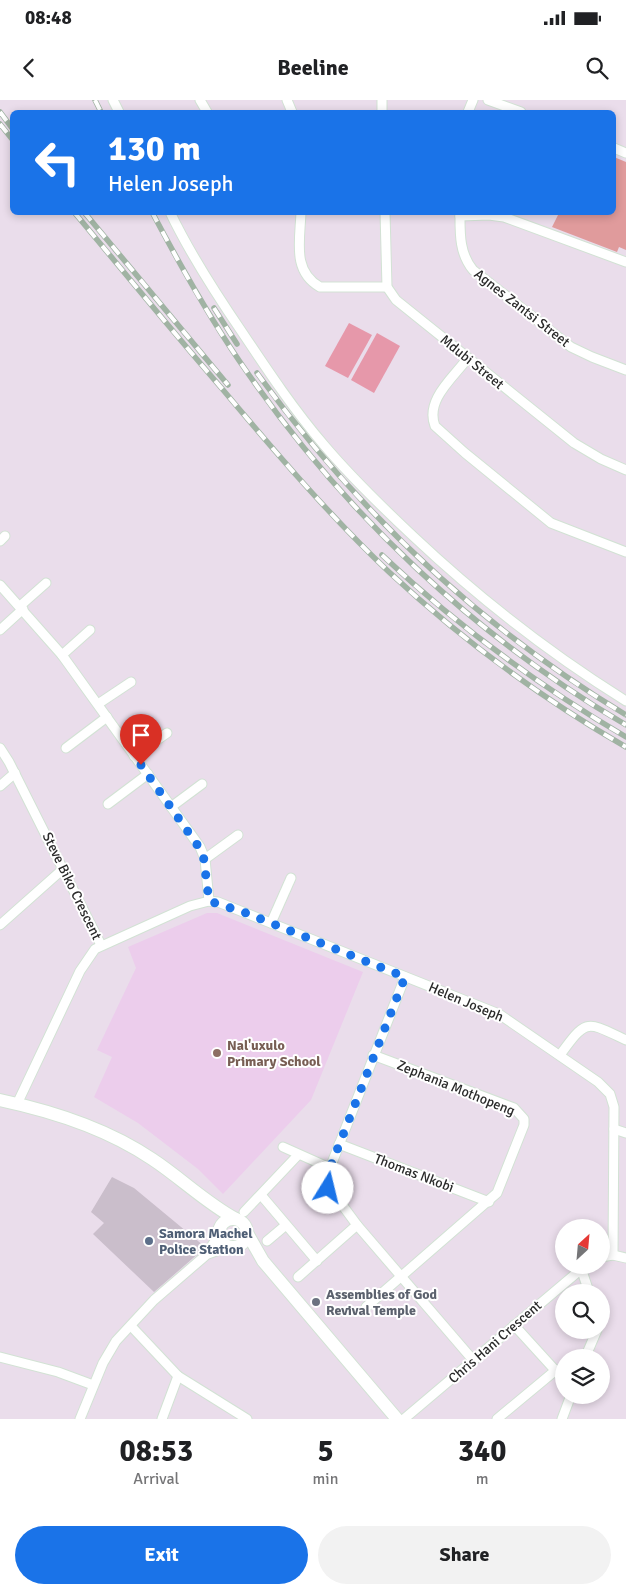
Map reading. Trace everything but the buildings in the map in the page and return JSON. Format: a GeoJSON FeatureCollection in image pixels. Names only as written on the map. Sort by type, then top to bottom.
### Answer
{"type":"FeatureCollection","features":[{"type":"Feature","properties":{"kind":"street"},"geometry":{"type":"LineString","coordinates":[[488,100],[516,110]]}},
{"type":"Feature","properties":{"kind":"street"},"geometry":{"type":"LineString","coordinates":[[172,215],[219,298],[284,394],[324,446],[368,494],[470,589],[569,665],[626,701]]}},
{"type":"Feature","properties":{"kind":"street"},"geometry":{"type":"LineString","coordinates":[[301,215],[301,265],[304,274],[310,281],[320,287],[387,287],[385,215]]}},
{"type":"Feature","properties":{"kind":"street","name":"Agnes Zantsi Street"},"geometry":{"type":"LineString","coordinates":[[460,215],[462,248],[466,262],[473,270],[571,347],[626,370]]}},
{"type":"Feature","properties":{"kind":"street"},"geometry":{"type":"LineString","coordinates":[[489,215],[504,216],[626,262]]}},
{"type":"Feature","properties":{"kind":"street","name":"Mdubi Street"},"geometry":{"type":"LineString","coordinates":[[387,287],[396,300],[574,444],[626,470]]}},
{"type":"Feature","properties":{"kind":"street"},"geometry":{"type":"LineString","coordinates":[[467,359],[436,398],[432,413],[435,426],[551,523],[626,552]]}},
{"type":"Feature","properties":{"kind":"street"},"geometry":{"type":"LineString","coordinates":[[0,630],[46,583]]}},
{"type":"Feature","properties":{"kind":"street"},"geometry":{"type":"LineString","coordinates":[[0,585],[62,655],[171,806],[200,848],[204,859],[209,901],[190,906],[101,945]]}},
{"type":"Feature","properties":{"kind":"street"},"geometry":{"type":"LineString","coordinates":[[62,655],[90,630]]}},
{"type":"Feature","properties":{"kind":"street"},"geometry":{"type":"LineString","coordinates":[[98,704],[131,682]]}},
{"type":"Feature","properties":{"kind":"street"},"geometry":{"type":"LineString","coordinates":[[66,748],[107,716]]}},
{"type":"Feature","properties":{"kind":"street"},"geometry":{"type":"LineString","coordinates":[[134,756],[168,732]]}},
{"type":"Feature","properties":{"kind":"street","name":"Steve Biko Crescent"},"geometry":{"type":"LineString","coordinates":[[0,748],[101,945],[92,952],[80,971],[17,1104]]}},
{"type":"Feature","properties":{"kind":"street"},"geometry":{"type":"LineString","coordinates":[[0,786],[14,773]]}},
{"type":"Feature","properties":{"kind":"street"},"geometry":{"type":"LineString","coordinates":[[108,804],[148,774]]}},
{"type":"Feature","properties":{"kind":"street"},"geometry":{"type":"LineString","coordinates":[[171,806],[202,784]]}},
{"type":"Feature","properties":{"kind":"street"},"geometry":{"type":"LineString","coordinates":[[204,859],[238,835]]}},
{"type":"Feature","properties":{"kind":"street"},"geometry":{"type":"LineString","coordinates":[[0,924],[63,868]]}},
{"type":"Feature","properties":{"kind":"street"},"geometry":{"type":"LineString","coordinates":[[271,923],[291,878]]}},
{"type":"Feature","properties":{"kind":"street","name":"Helen Joseph"},"geometry":{"type":"LineString","coordinates":[[209,901],[218,902],[499,1014],[598,1082],[610,1094],[613,1100],[613,1255]]}},
{"type":"Feature","properties":{"kind":"street"},"geometry":{"type":"LineString","coordinates":[[405,977],[326,1180],[328,1188],[357,1225],[473,1360]]}},
{"type":"Feature","properties":{"kind":"street"},"geometry":{"type":"LineString","coordinates":[[560,1055],[579,1030],[588,1025],[600,1028],[626,1040]]}},
{"type":"Feature","properties":{"kind":"street","name":"Zephania Mothopeng"},"geometry":{"type":"LineString","coordinates":[[366,1307],[489,1202],[501,1185],[522,1131],[524,1119],[514,1108],[373,1056]]}},
{"type":"Feature","properties":{"kind":"street"},"geometry":{"type":"LineString","coordinates":[[0,1100],[68,1119],[109,1136],[150,1157],[181,1179],[206,1201],[240,1216],[246,1232],[263,1261],[397,1419]]}},
{"type":"Feature","properties":{"kind":"street"},"geometry":{"type":"LineString","coordinates":[[614,1129],[626,1133]]}},
{"type":"Feature","properties":{"kind":"street","name":"Thomas Nkobi"},"geometry":{"type":"LineString","coordinates":[[339,1144],[489,1202]]}},
{"type":"Feature","properties":{"kind":"street"},"geometry":{"type":"LineString","coordinates":[[282,1147],[330,1168]]}},
{"type":"Feature","properties":{"kind":"street"},"geometry":{"type":"LineString","coordinates":[[206,1256],[225,1221],[240,1216],[298,1155]]}},
{"type":"Feature","properties":{"kind":"street"},"geometry":{"type":"LineString","coordinates":[[260,1196],[317,1261]]}},
{"type":"Feature","properties":{"kind":"street"},"geometry":{"type":"LineString","coordinates":[[206,1201],[215,1216],[219,1233],[225,1244],[263,1261]]}},
{"type":"Feature","properties":{"kind":"street"},"geometry":{"type":"LineString","coordinates":[[267,1241],[286,1225]]}},
{"type":"Feature","properties":{"kind":"street"},"geometry":{"type":"LineString","coordinates":[[298,1277],[357,1225]]}},
{"type":"Feature","properties":{"kind":"street"},"geometry":{"type":"LineString","coordinates":[[80,1419],[93,1385],[116,1341],[154,1300],[206,1256],[243,1241],[246,1232]]}},
{"type":"Feature","properties":{"kind":"street"},"geometry":{"type":"LineString","coordinates":[[610,1256],[626,1258]]}},
{"type":"Feature","properties":{"kind":"street","name":"Chris Hani Crescent"},"geometry":{"type":"LineString","coordinates":[[404,1419],[576,1274]]}},
{"type":"Feature","properties":{"kind":"street"},"geometry":{"type":"LineString","coordinates":[[514,1325],[555,1369]]}},
{"type":"Feature","properties":{"kind":"street"},"geometry":{"type":"LineString","coordinates":[[130,1326],[178,1376],[245,1418]]}},
{"type":"Feature","properties":{"kind":"street"},"geometry":{"type":"LineString","coordinates":[[0,1357],[58,1372],[93,1385]]}},
{"type":"Feature","properties":{"kind":"street"},"geometry":{"type":"LineString","coordinates":[[497,1419],[555,1371]]}},
{"type":"Feature","properties":{"kind":"street"},"geometry":{"type":"LineString","coordinates":[[162,1419],[178,1376]]}},
{"type":"Feature","properties":{"kind":"street"},"geometry":{"type":"LineString","coordinates":[[562,1419],[568,1404]]}},
{"type":"Feature","properties":{"kind":"shaded area"},"geometry":{"type":"Polygon","coordinates":[[[616,158],[626,162],[626,250],[619,247],[617,252],[552,227],[558,215],[616,215],[616,158]]]}},
{"type":"Feature","properties":{"kind":"shaded area"},"geometry":{"type":"Polygon","coordinates":[[[349,323],[372,335],[348,378],[325,366],[349,323]]]}},
{"type":"Feature","properties":{"kind":"shaded area"},"geometry":{"type":"Polygon","coordinates":[[[377,333],[400,346],[374,393],[351,380],[377,333]]]}},
{"type":"Feature","properties":{"kind":"shaded area","name":"Nal'uxulo Primary School"},"geometry":{"type":"Polygon","coordinates":[[[207,913],[217,913],[363,972],[311,1100],[223,1194],[198,1169],[138,1123],[94,1097],[112,1057],[97,1050],[136,968],[128,947],[207,913]]]}},
{"type":"Feature","properties":{"kind":"railway"},"geometry":{"type":"LineString","coordinates":[[95,100],[100,110]]}},
{"type":"Feature","properties":{"kind":"railway"},"geometry":{"type":"LineString","coordinates":[[0,112],[10,125]]}},
{"type":"Feature","properties":{"kind":"railway"},"geometry":{"type":"LineString","coordinates":[[0,124],[10,136]]}},
{"type":"Feature","properties":{"kind":"railway"},"geometry":{"type":"LineString","coordinates":[[76,215],[284,461],[346,529],[389,572],[473,644],[533,688],[626,747]]}},
{"type":"Feature","properties":{"kind":"railway"},"geometry":{"type":"LineString","coordinates":[[86,215],[228,385]]}},
{"type":"Feature","properties":{"kind":"railway"},"geometry":{"type":"LineString","coordinates":[[154,215],[197,294],[247,372],[286,425],[327,475],[371,523],[417,569],[517,653],[626,725]]}},
{"type":"Feature","properties":{"kind":"railway"},"geometry":{"type":"LineString","coordinates":[[214,308],[237,344]]}},
{"type":"Feature","properties":{"kind":"railway"},"geometry":{"type":"LineString","coordinates":[[257,373],[336,472],[379,519],[424,563],[471,605],[521,644],[572,681],[626,715]]}},
{"type":"Feature","properties":{"kind":"railway"},"geometry":{"type":"LineString","coordinates":[[382,555],[439,606],[499,653],[561,696],[626,737]]}},
{"type":"Feature","properties":{"kind":"place","name":"Nal'uxulo Primary School"},"geometry":{"type":"Point","coordinates":[217,1053]}},
{"type":"Feature","properties":{"kind":"place","name":"Samora Machel Police Station"},"geometry":{"type":"Point","coordinates":[149,1241]}},
{"type":"Feature","properties":{"kind":"place","name":"Assemblies of God Revival Temple"},"geometry":{"type":"Point","coordinates":[316,1302]}},
{"type":"Feature","properties":{"kind":"route"},"geometry":{"type":"LineString","coordinates":[[141,765],[203,853],[209,901],[218,902],[405,977],[330,1168],[326,1180],[328,1188]]}}]}
